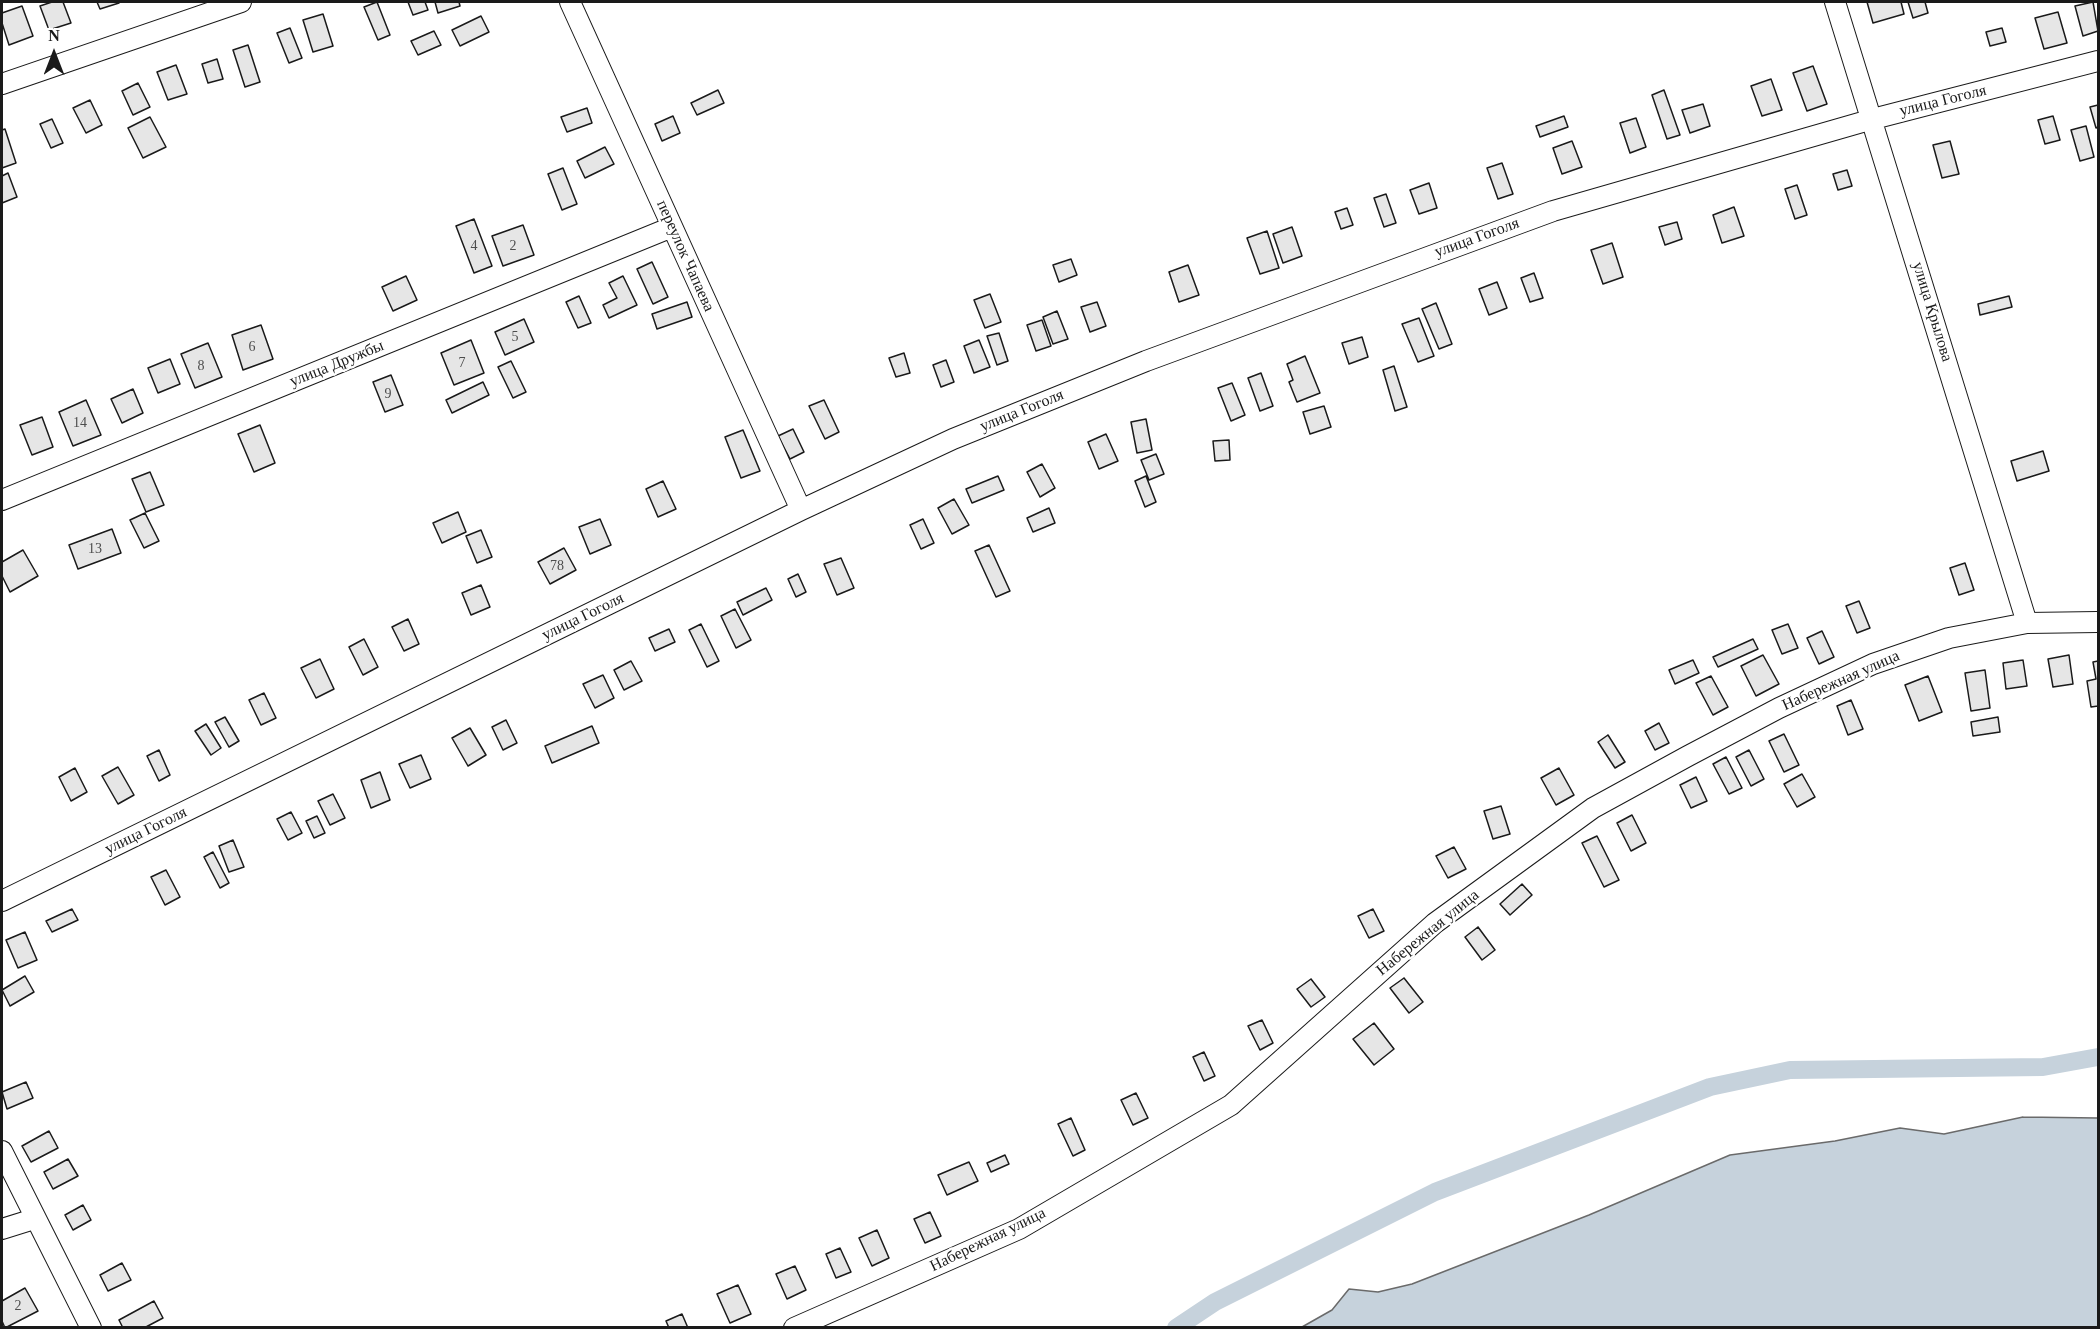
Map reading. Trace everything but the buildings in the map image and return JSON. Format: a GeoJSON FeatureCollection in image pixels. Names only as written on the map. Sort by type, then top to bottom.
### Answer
{"type":"FeatureCollection","features":[{"type":"Feature","properties":{"kind":"street"},"geometry":{"type":"LineString","coordinates":[[2,84],[241,2]]}},
{"type":"Feature","properties":{"kind":"street","name":"переулок Чапаева"},"geometry":{"type":"LineString","coordinates":[[570,2],[801,510]]}},
{"type":"Feature","properties":{"kind":"street","name":"улица Крылова"},"geometry":{"type":"LineString","coordinates":[[1835,2],[2027,623]]}},
{"type":"Feature","properties":{"kind":"street","name":"улица Гоголя"},"geometry":{"type":"LineString","coordinates":[[2,901],[801,510],[953,439],[1146,360],[1553,211],[1873,120],[2098,61]]}},
{"type":"Feature","properties":{"kind":"street","name":"улица Дружбы"},"geometry":{"type":"LineString","coordinates":[[2,500],[672,227]]}},
{"type":"Feature","properties":{"kind":"street","name":"Набережная улица"},"geometry":{"type":"LineString","coordinates":[[794,1328],[1019,1229],[1231,1105],[1435,923],[1593,808],[1779,708],[1874,664],[1949,638],[2027,623],[2098,622]]}},
{"type":"Feature","properties":{"kind":"street"},"geometry":{"type":"LineString","coordinates":[[2,1151],[34,1219],[91,1328]]}},
{"type":"Feature","properties":{"kind":"street"},"geometry":{"type":"LineString","coordinates":[[2,1229],[34,1219]]}},
{"type":"Feature","properties":{"kind":"shaded area"},"geometry":{"type":"Polygon","coordinates":[[[2023,1117],[2098,1118],[2098,1327],[1302,1327],[1332,1310],[1349,1289],[1378,1292],[1412,1284],[1589,1215],[1730,1155],[1835,1141],[1900,1128],[1944,1134],[2023,1117]]]}},
{"type":"Feature","properties":{"kind":"waterway"},"geometry":{"type":"LineString","coordinates":[[1176,1328],[1215,1302],[1435,1192],[1710,1087],[1790,1070],[2043,1067],[2098,1057]]}}]}
